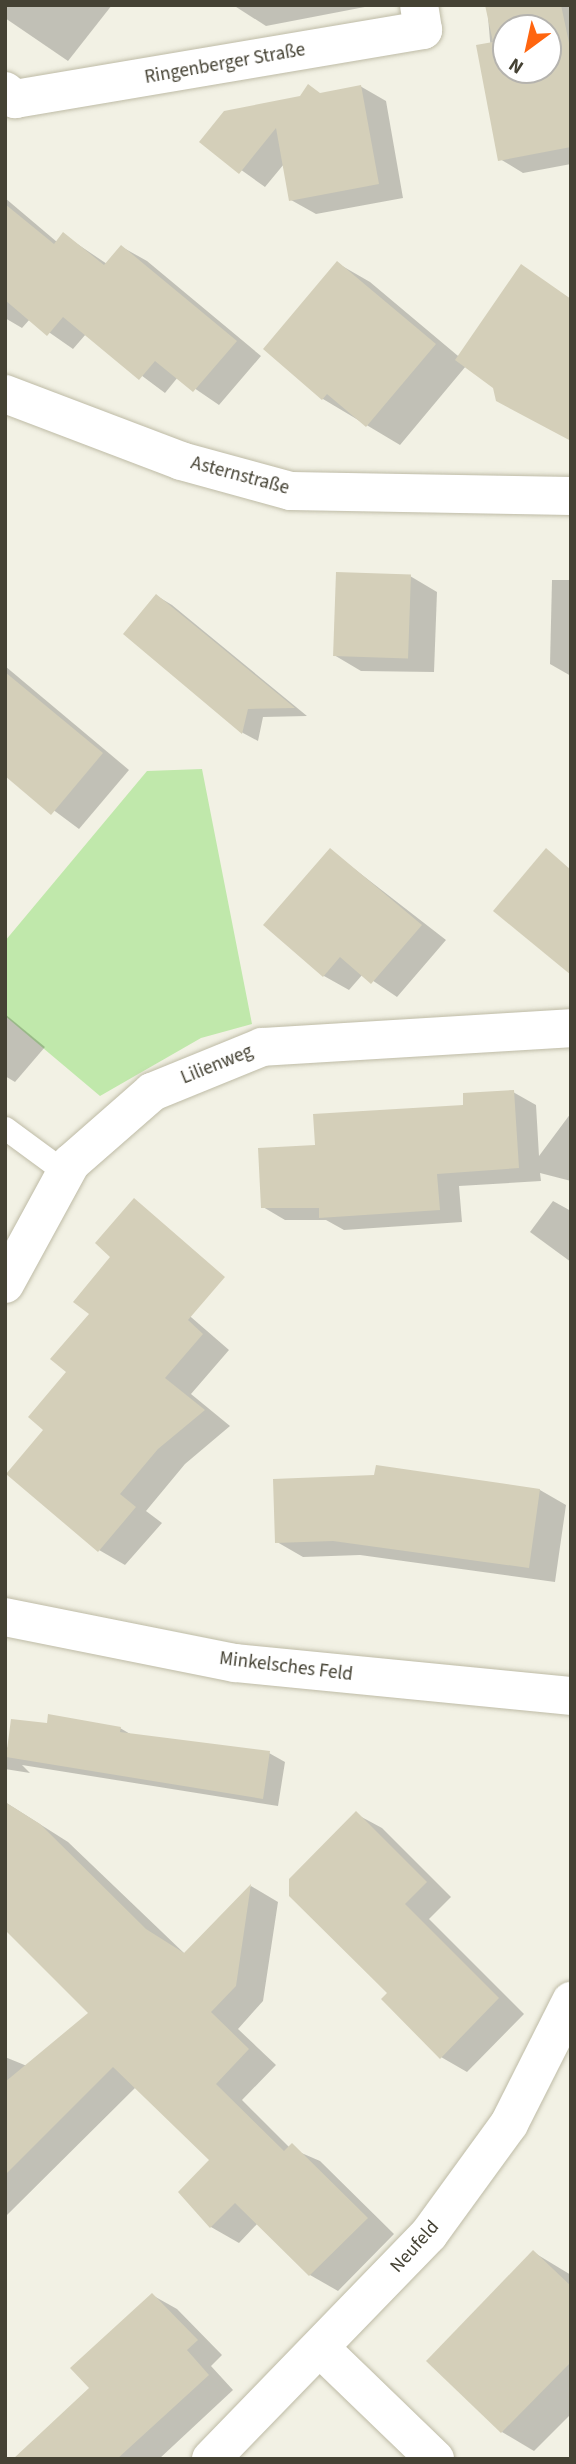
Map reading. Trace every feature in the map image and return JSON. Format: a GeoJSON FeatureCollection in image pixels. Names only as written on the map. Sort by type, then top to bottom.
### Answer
{"type":"FeatureCollection","features":[{"type":"Feature","properties":{"kind":"street","name":"Ringenberger Straße"},"geometry":{"type":"LineString","coordinates":[[5,91],[15,99],[423,30],[419,5]]}},
{"type":"Feature","properties":{"kind":"street","name":"Asternstraße"},"geometry":{"type":"LineString","coordinates":[[5,394],[181,461],[291,491],[571,496]]}},
{"type":"Feature","properties":{"kind":"street","name":"Lilienweg"},"geometry":{"type":"LineString","coordinates":[[5,1284],[66,1173],[152,1092],[262,1047],[571,1028]]}},
{"type":"Feature","properties":{"kind":"street","name":"Minkelsches Feld"},"geometry":{"type":"LineString","coordinates":[[5,1616],[234,1663],[571,1696]]}},
{"type":"Feature","properties":{"kind":"street","name":"Neufeld"},"geometry":{"type":"LineString","coordinates":[[211,2459],[429,2234],[489,2154],[571,2001]]}},
{"type":"Feature","properties":{"kind":"street"},"geometry":{"type":"LineString","coordinates":[[320,2348],[435,2459]]}},
{"type":"Feature","properties":{"kind":"lane"},"geometry":{"type":"LineString","coordinates":[[5,1128],[66,1173]]}},
{"type":"Feature","properties":{"kind":"green space"},"geometry":{"type":"Polygon","coordinates":[[[202,769],[252,1024],[201,1038],[100,1096],[5,1016],[5,941],[147,771],[202,769]]]}},
{"type":"Feature","properties":{"kind":"building"},"geometry":{"type":"Polygon","coordinates":[[[485,5],[561,5],[571,52],[571,147],[498,161],[476,45],[492,42],[492,84],[562,84],[562,14],[492,14],[492,37],[485,5]]]}},
{"type":"Feature","properties":{"kind":"building"},"geometry":{"type":"Polygon","coordinates":[[[308,84],[320,93],[361,85],[379,184],[289,201],[276,128],[239,174],[199,142],[224,111],[300,96],[308,84]]]}},
{"type":"Feature","properties":{"kind":"building"},"geometry":{"type":"Polygon","coordinates":[[[5,204],[54,244],[63,232],[104,265],[121,245],[237,341],[193,392],[155,361],[139,380],[63,317],[47,336],[5,300],[5,204]]]}},
{"type":"Feature","properties":{"kind":"building"},"geometry":{"type":"Polygon","coordinates":[[[337,261],[436,344],[366,427],[327,394],[322,400],[263,349],[337,261]]]}},
{"type":"Feature","properties":{"kind":"building"},"geometry":{"type":"Polygon","coordinates":[[[521,264],[571,299],[571,441],[496,401],[493,388],[455,360],[521,264]]]}},
{"type":"Feature","properties":{"kind":"building"},"geometry":{"type":"Polygon","coordinates":[[[336,572],[411,575],[408,659],[333,656],[336,572]]]}},
{"type":"Feature","properties":{"kind":"building"},"geometry":{"type":"Polygon","coordinates":[[[156,594],[295,708],[248,709],[242,734],[123,634],[156,594]]]}},
{"type":"Feature","properties":{"kind":"building"},"geometry":{"type":"Polygon","coordinates":[[[5,672],[103,753],[51,815],[5,776],[5,672]]]}},
{"type":"Feature","properties":{"kind":"building"},"geometry":{"type":"Polygon","coordinates":[[[330,848],[422,925],[371,984],[340,957],[323,977],[263,925],[330,848]]]}},
{"type":"Feature","properties":{"kind":"building"},"geometry":{"type":"Polygon","coordinates":[[[546,848],[571,870],[571,975],[493,911],[546,848]]]}},
{"type":"Feature","properties":{"kind":"building"},"geometry":{"type":"Polygon","coordinates":[[[514,1090],[519,1168],[437,1174],[440,1210],[319,1218],[319,1208],[261,1208],[258,1148],[315,1145],[313,1114],[463,1105],[463,1093],[514,1090]]]}},
{"type":"Feature","properties":{"kind":"building"},"geometry":{"type":"Polygon","coordinates":[[[134,1198],[225,1277],[188,1320],[203,1334],[165,1378],[205,1410],[158,1449],[120,1494],[136,1507],[98,1552],[6,1474],[43,1430],[28,1417],[66,1372],[50,1359],[89,1314],[73,1302],[110,1257],[95,1243],[134,1198]]]}},
{"type":"Feature","properties":{"kind":"building"},"geometry":{"type":"Polygon","coordinates":[[[376,1465],[540,1489],[529,1568],[333,1541],[275,1543],[273,1479],[374,1475],[376,1465]]]}},
{"type":"Feature","properties":{"kind":"building"},"geometry":{"type":"Polygon","coordinates":[[[48,1714],[121,1727],[120,1732],[270,1751],[263,1799],[6,1757],[11,1719],[47,1723],[48,1714]]]}},
{"type":"Feature","properties":{"kind":"building"},"geometry":{"type":"Polygon","coordinates":[[[5,1802],[40,1824],[146,1929],[184,1953],[251,1884],[236,1986],[211,2012],[249,2049],[216,2084],[284,2151],[292,2143],[368,2218],[309,2276],[235,2203],[210,2228],[178,2192],[209,2160],[113,2067],[5,2175],[5,2082],[88,2013],[5,1930],[5,1802]]]}},
{"type":"Feature","properties":{"kind":"building"},"geometry":{"type":"Polygon","coordinates":[[[356,1811],[427,1882],[405,1904],[499,1998],[440,2059],[381,1999],[387,1993],[289,1896],[289,1879],[356,1811]]]}},
{"type":"Feature","properties":{"kind":"building"},"geometry":{"type":"Polygon","coordinates":[[[533,2250],[571,2286],[571,2362],[501,2433],[426,2361],[533,2250]]]}},
{"type":"Feature","properties":{"kind":"building"},"geometry":{"type":"Polygon","coordinates":[[[152,2293],[198,2340],[187,2350],[209,2375],[117,2459],[13,2459],[89,2388],[70,2368],[152,2293]]]}}]}
